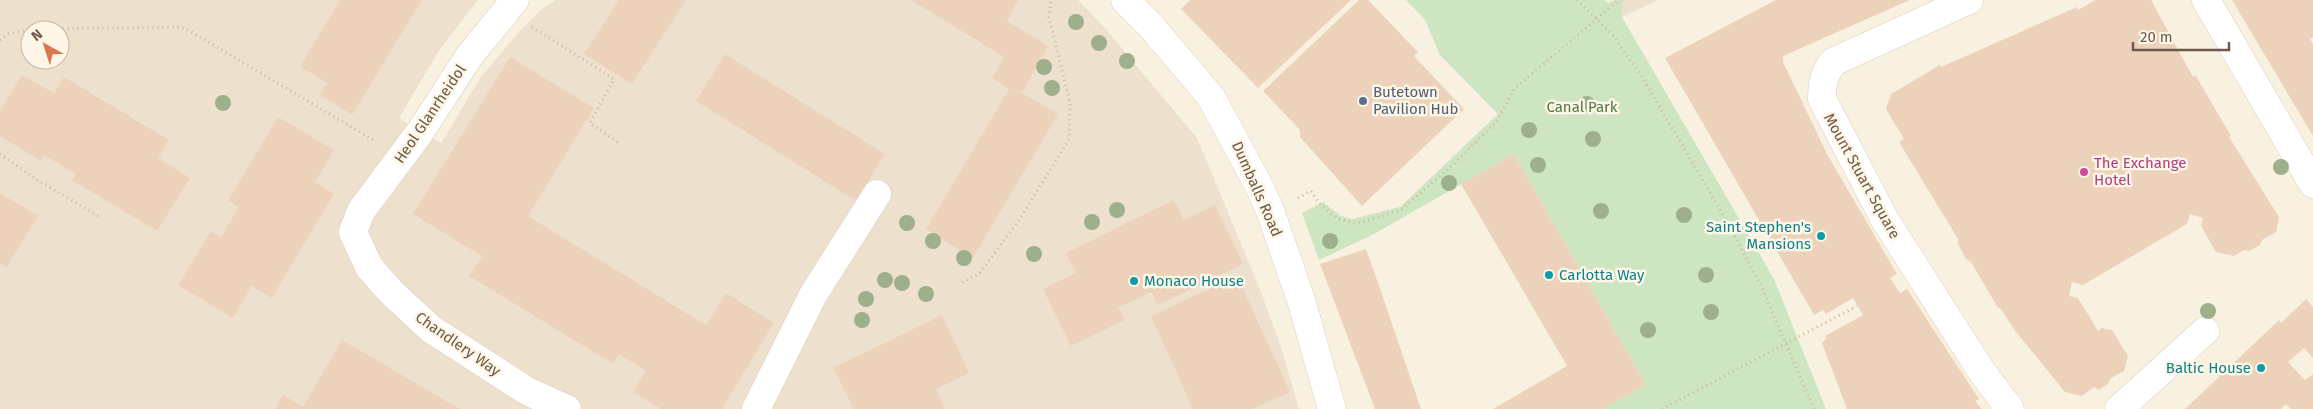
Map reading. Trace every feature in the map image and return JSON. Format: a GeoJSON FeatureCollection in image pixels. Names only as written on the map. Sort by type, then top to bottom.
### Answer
{"type":"FeatureCollection","features":[{"type":"Feature","properties":{"kind":"street","name":"Dumballs Road"},"geometry":{"type":"LineString","coordinates":[[1125,0],[1150,25],[1211,97],[1271,213],[1301,300],[1332,409]]}},
{"type":"Feature","properties":{"kind":"street","name":"Mount Stuart Square"},"geometry":{"type":"LineString","coordinates":[[1968,0],[1833,62],[1826,72],[1822,86],[1822,99],[1884,220],[1982,372],[2010,409]]}},
{"type":"Feature","properties":{"kind":"street"},"geometry":{"type":"LineString","coordinates":[[2206,0],[2313,184]]}},
{"type":"Feature","properties":{"kind":"street","name":"Heol Glanrheidol"},"geometry":{"type":"LineString","coordinates":[[352,232],[361,211],[420,132],[470,55],[512,3]]}},
{"type":"Feature","properties":{"kind":"street"},"geometry":{"type":"LineString","coordinates":[[756,409],[813,295],[877,194]]}},
{"type":"Feature","properties":{"kind":"street","name":"Chandlery Way"},"geometry":{"type":"LineString","coordinates":[[352,232],[369,267],[391,292],[431,328],[527,391],[567,409]]}},
{"type":"Feature","properties":{"kind":"street"},"geometry":{"type":"LineString","coordinates":[[2119,409],[2205,331]]}},
{"type":"Feature","properties":{"kind":"path"},"geometry":{"type":"LineString","coordinates":[[962,282],[979,274],[1020,219],[1069,139],[1070,103],[1049,16],[1050,0]]}},
{"type":"Feature","properties":{"kind":"path"},"geometry":{"type":"LineString","coordinates":[[1577,0],[1612,34],[1642,77],[1725,218],[1761,286],[1814,409]]}},
{"type":"Feature","properties":{"kind":"path"},"geometry":{"type":"LineString","coordinates":[[1271,213],[1311,191],[1319,203],[1338,219],[1350,222],[1360,223],[1402,209],[1457,161],[1498,121],[1514,89],[1618,0]]}},
{"type":"Feature","properties":{"kind":"path"},"geometry":{"type":"LineString","coordinates":[[512,3],[614,78],[590,123],[619,143]]}},
{"type":"Feature","properties":{"kind":"path"},"geometry":{"type":"LineString","coordinates":[[0,40],[8,34],[33,29],[180,27],[272,79],[402,157]]}},
{"type":"Feature","properties":{"kind":"path"},"geometry":{"type":"LineString","coordinates":[[0,154],[39,181],[100,217]]}},
{"type":"Feature","properties":{"kind":"path"},"geometry":{"type":"LineString","coordinates":[[1662,409],[1857,306]]}},
{"type":"Feature","properties":{"kind":"shaded area"},"geometry":{"type":"Polygon","coordinates":[[[0,0],[478,0],[440,49],[399,118],[441,143],[481,77],[517,34],[541,10],[555,0],[1078,0],[1105,28],[1197,138],[1259,287],[1281,347],[1299,409],[0,409],[0,0]]]}},
{"type":"Feature","properties":{"kind":"shaded area"},"geometry":{"type":"Polygon","coordinates":[[[1623,0],[1658,0],[1622,17],[1623,0]]]}},
{"type":"Feature","properties":{"kind":"green space","name":"Canal Park"},"geometry":{"type":"Polygon","coordinates":[[[1406,0],[1605,0],[1608,3],[1614,0],[1623,0],[1622,17],[1774,279],[1826,409],[1603,409],[1646,385],[1514,154],[1374,234],[1319,260],[1302,213],[1323,202],[1341,216],[1352,219],[1400,207],[1498,114],[1440,55],[1425,20],[1406,0]]]}},
{"type":"Feature","properties":{"kind":"building"},"geometry":{"type":"Polygon","coordinates":[[[340,0],[422,0],[352,115],[320,95],[327,83],[300,66],[340,0]]]}},
{"type":"Feature","properties":{"kind":"building"},"geometry":{"type":"Polygon","coordinates":[[[619,0],[686,0],[632,84],[584,54],[619,0]]]}},
{"type":"Feature","properties":{"kind":"building"},"geometry":{"type":"Polygon","coordinates":[[[911,0],[1018,0],[1007,21],[1048,46],[1022,93],[1058,114],[973,258],[926,229],[1009,89],[992,78],[1004,57],[911,0]]]}},
{"type":"Feature","properties":{"kind":"building"},"geometry":{"type":"Polygon","coordinates":[[[1190,0],[1351,0],[1258,88],[1181,9],[1190,0]]]}},
{"type":"Feature","properties":{"kind":"building"},"geometry":{"type":"Polygon","coordinates":[[[1359,0],[1368,0],[1418,52],[1414,56],[1464,109],[1362,206],[1300,137],[1300,130],[1263,91],[1359,0]]]}},
{"type":"Feature","properties":{"kind":"building","name":"Saint Stephen's Mansions"},"geometry":{"type":"Polygon","coordinates":[[[1776,0],[1910,0],[1783,56],[1783,62],[1827,154],[1897,274],[1890,278],[1900,293],[1907,289],[1979,399],[1975,401],[1982,409],[1847,409],[1822,343],[1826,339],[1825,336],[1863,315],[1853,298],[1826,314],[1823,310],[1814,315],[1665,58],[1776,0]]]}},
{"type":"Feature","properties":{"kind":"building","name":"The Exchange Hotel"},"geometry":{"type":"Polygon","coordinates":[[[2095,0],[2151,0],[2193,77],[2196,76],[2231,136],[2229,137],[2279,217],[2276,232],[2262,240],[2260,245],[2249,251],[2244,250],[2234,256],[2216,252],[2201,226],[2203,218],[2190,214],[2187,224],[2083,285],[2072,282],[2069,296],[2078,298],[2098,331],[2102,328],[2112,330],[2128,356],[2124,371],[2111,378],[2108,384],[2099,390],[2094,387],[2082,396],[2065,392],[2016,332],[2000,308],[1998,308],[1971,262],[1966,259],[1958,244],[1958,239],[1899,142],[1904,139],[1886,109],[1891,94],[1940,65],[1941,67],[2077,7],[2078,10],[2095,0]]]}},
{"type":"Feature","properties":{"kind":"building"},"geometry":{"type":"Polygon","coordinates":[[[2232,0],[2313,0],[2313,37],[2310,39],[2313,44],[2313,136],[2232,0]]]}},
{"type":"Feature","properties":{"kind":"building"},"geometry":{"type":"Polygon","coordinates":[[[725,54],[885,154],[856,201],[696,101],[725,54]]]}},
{"type":"Feature","properties":{"kind":"building"},"geometry":{"type":"Polygon","coordinates":[[[510,57],[594,108],[528,216],[706,325],[726,293],[774,323],[722,409],[661,409],[633,392],[646,371],[619,354],[613,364],[469,276],[482,256],[413,214],[510,57]]]}},
{"type":"Feature","properties":{"kind":"building"},"geometry":{"type":"Polygon","coordinates":[[[22,75],[54,93],[64,77],[169,140],[158,158],[190,178],[157,231],[72,180],[76,174],[44,155],[41,161],[0,136],[0,111],[22,75]]]}},
{"type":"Feature","properties":{"kind":"building"},"geometry":{"type":"Polygon","coordinates":[[[278,117],[334,150],[315,182],[334,194],[272,298],[252,286],[233,318],[178,285],[211,231],[221,237],[239,207],[228,201],[278,117]]]}},
{"type":"Feature","properties":{"kind":"building","name":"Carlotta Way"},"geometry":{"type":"Polygon","coordinates":[[[1514,154],[1646,385],[1603,409],[1493,409],[1567,366],[1461,184],[1514,154]]]}},
{"type":"Feature","properties":{"kind":"building"},"geometry":{"type":"Polygon","coordinates":[[[0,193],[38,216],[7,267],[0,263],[0,193]]]}},
{"type":"Feature","properties":{"kind":"building","name":"Monaco House"},"geometry":{"type":"Polygon","coordinates":[[[1174,200],[1184,220],[1215,205],[1243,264],[1158,305],[1151,292],[1118,308],[1125,320],[1071,346],[1043,289],[1076,273],[1066,253],[1174,200]]]}},
{"type":"Feature","properties":{"kind":"building"},"geometry":{"type":"Polygon","coordinates":[[[1366,249],[1421,409],[1375,409],[1320,264],[1366,249]]]}},
{"type":"Feature","properties":{"kind":"building"},"geometry":{"type":"Polygon","coordinates":[[[1237,276],[1290,392],[1253,409],[1193,409],[1151,316],[1237,276]]]}},
{"type":"Feature","properties":{"kind":"building","name":"Baltic House"},"geometry":{"type":"Polygon","coordinates":[[[2306,299],[2313,307],[2313,358],[2304,348],[2288,362],[2305,380],[2313,374],[2313,409],[2291,409],[2286,404],[2281,409],[2185,409],[2279,320],[2281,323],[2306,299]]]}},
{"type":"Feature","properties":{"kind":"building"},"geometry":{"type":"Polygon","coordinates":[[[942,315],[969,373],[936,389],[945,409],[854,409],[833,368],[942,315]]]}},
{"type":"Feature","properties":{"kind":"building"},"geometry":{"type":"Polygon","coordinates":[[[342,340],[460,409],[275,409],[283,395],[303,407],[342,340]]]}},
{"type":"Feature","properties":{"kind":"place","name":"Butetown Pavilion Hub"},"geometry":{"type":"Point","coordinates":[1363,101]}},
{"type":"Feature","properties":{"kind":"place","name":"The Exchange Hotel"},"geometry":{"type":"Point","coordinates":[2084,172]}},
{"type":"Feature","properties":{"kind":"place","name":"Saint Stephen's Mansions"},"geometry":{"type":"Point","coordinates":[1821,236]}},
{"type":"Feature","properties":{"kind":"place","name":"Carlotta Way"},"geometry":{"type":"Point","coordinates":[1549,275]}},
{"type":"Feature","properties":{"kind":"place","name":"Monaco House"},"geometry":{"type":"Point","coordinates":[1134,281]}},
{"type":"Feature","properties":{"kind":"place","name":"Baltic House"},"geometry":{"type":"Point","coordinates":[2261,368]}}]}
